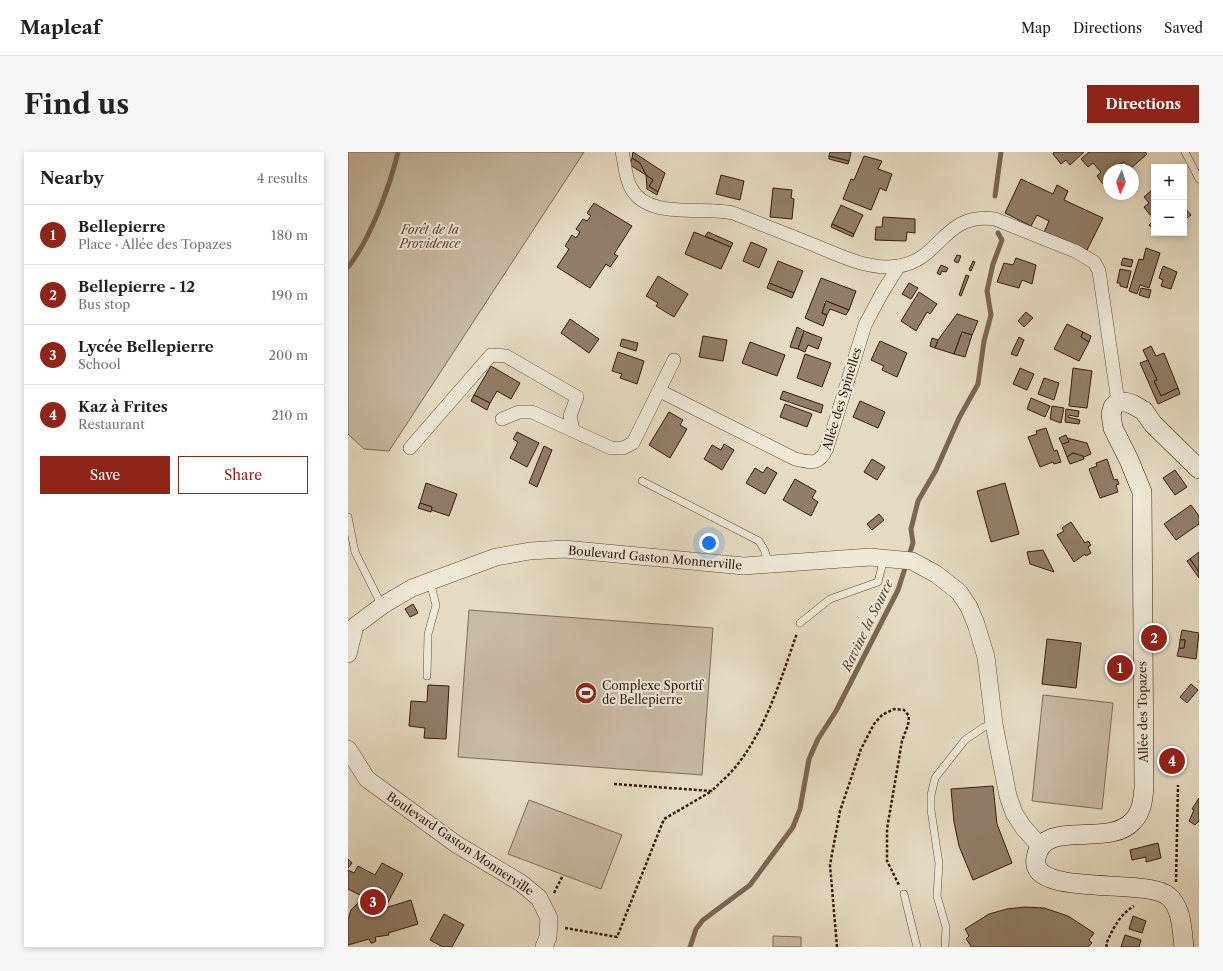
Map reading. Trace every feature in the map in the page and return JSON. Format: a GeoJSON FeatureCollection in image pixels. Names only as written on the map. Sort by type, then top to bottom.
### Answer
{"type":"FeatureCollection","features":[{"type":"Feature","properties":{"kind":"main road"},"geometry":{"type":"LineString","coordinates":[[1118,402],[1132,404],[1144,411],[1153,424],[1199,469]]}},
{"type":"Feature","properties":{"kind":"main road","name":"Allée des Topazes"},"geometry":{"type":"LineString","coordinates":[[1040,846],[1047,840],[1059,836],[1108,834],[1123,828],[1132,822],[1142,804],[1144,787],[1142,492],[1129,460],[1113,428],[1111,414],[1113,407],[1118,402]]}},
{"type":"Feature","properties":{"kind":"main road"},"geometry":{"type":"LineString","coordinates":[[1040,846],[1036,860],[1036,868],[1044,877],[1056,882],[1158,890],[1169,896],[1175,904],[1180,916],[1184,947]]}},
{"type":"Feature","properties":{"kind":"street"},"geometry":{"type":"LineString","coordinates":[[622,152],[630,187],[637,197],[654,207],[719,210],[733,213],[861,264],[899,266],[920,258],[936,246],[950,229],[972,218],[984,217],[995,219],[1085,256],[1094,262],[1101,282],[1118,402]]}},
{"type":"Feature","properties":{"kind":"street","name":"Allée des Spinelles"},"geometry":{"type":"LineString","coordinates":[[660,391],[795,459],[806,462],[817,462],[824,457],[828,448],[865,325],[882,293],[899,266]]}},
{"type":"Feature","properties":{"kind":"street"},"geometry":{"type":"LineString","coordinates":[[410,448],[491,355],[506,356],[577,397],[570,416],[573,430]]}},
{"type":"Feature","properties":{"kind":"street"},"geometry":{"type":"LineString","coordinates":[[502,419],[519,412],[532,412],[610,448],[623,448],[632,443],[660,391],[674,360]]}},
{"type":"Feature","properties":{"kind":"street","name":"Boulevard Gaston Monnerville"},"geometry":{"type":"LineString","coordinates":[[348,654],[355,626],[382,606],[412,588],[496,557],[530,551],[564,549],[720,565],[768,566],[870,557],[912,561],[936,574],[959,592],[976,624],[986,657],[994,724],[1008,796],[1014,813],[1023,827],[1040,846]]}},
{"type":"Feature","properties":{"kind":"street","name":"Boulevard Gaston Monnerville"},"geometry":{"type":"LineString","coordinates":[[348,749],[367,779],[456,844],[521,883],[539,898],[549,918],[548,937],[544,947]]}},
{"type":"Feature","properties":{"kind":"lane"},"geometry":{"type":"LineString","coordinates":[[1185,152],[1199,179]]}},
{"type":"Feature","properties":{"kind":"lane"},"geometry":{"type":"LineString","coordinates":[[642,481],[759,541],[765,550],[768,566]]}},
{"type":"Feature","properties":{"kind":"lane"},"geometry":{"type":"LineString","coordinates":[[348,517],[355,552],[382,606]]}},
{"type":"Feature","properties":{"kind":"lane"},"geometry":{"type":"LineString","coordinates":[[800,623],[830,599],[878,582],[889,558]]}},
{"type":"Feature","properties":{"kind":"lane"},"geometry":{"type":"LineString","coordinates":[[427,676],[428,634],[436,605],[430,582]]}},
{"type":"Feature","properties":{"kind":"lane"},"geometry":{"type":"LineString","coordinates":[[945,947],[946,927],[937,896],[939,864],[931,810],[931,795],[935,778],[965,740],[984,727],[994,724]]}},
{"type":"Feature","properties":{"kind":"lane"},"geometry":{"type":"LineString","coordinates":[[904,894],[917,947]]}},
{"type":"Feature","properties":{"kind":"path"},"geometry":{"type":"LineString","coordinates":[[548,925],[617,937],[664,819],[712,791],[732,770],[758,733],[773,701],[800,623]]}},
{"type":"Feature","properties":{"kind":"path"},"geometry":{"type":"LineString","coordinates":[[837,947],[830,866],[840,811],[861,749],[874,724],[882,715],[894,709],[904,710],[909,716],[908,725],[902,741],[887,829],[887,861],[894,878],[904,894]]}},
{"type":"Feature","properties":{"kind":"path"},"geometry":{"type":"LineString","coordinates":[[614,784],[712,791]]}},
{"type":"Feature","properties":{"kind":"path"},"geometry":{"type":"LineString","coordinates":[[1175,904],[1178,785]]}},
{"type":"Feature","properties":{"kind":"path"},"geometry":{"type":"LineString","coordinates":[[1107,947],[1106,944],[1115,924],[1124,912],[1136,904]]}},
{"type":"Feature","properties":{"kind":"green space","name":"Forêt de la Providence"},"geometry":{"type":"Polygon","coordinates":[[[348,152],[584,152],[389,451],[364,449],[348,434],[348,152]]]}},
{"type":"Feature","properties":{"kind":"green space","name":"Complexe Sportif de Bellepierre"},"geometry":{"type":"Polygon","coordinates":[[[469,610],[713,628],[702,775],[458,757],[469,610]]]}},
{"type":"Feature","properties":{"kind":"green space"},"geometry":{"type":"Polygon","coordinates":[[[1043,695],[1113,703],[1102,809],[1032,801],[1043,695]]]}},
{"type":"Feature","properties":{"kind":"green space"},"geometry":{"type":"Polygon","coordinates":[[[529,800],[622,835],[601,889],[508,854],[529,800]]]}},
{"type":"Feature","properties":{"kind":"green space"},"geometry":{"type":"Polygon","coordinates":[[[773,936],[801,937],[801,947],[773,947],[773,936]]]}},
{"type":"Feature","properties":{"kind":"building"},"geometry":{"type":"Polygon","coordinates":[[[633,152],[665,173],[658,192],[649,186],[653,180],[646,175],[640,163],[632,158],[633,152]]]}},
{"type":"Feature","properties":{"kind":"building"},"geometry":{"type":"Polygon","coordinates":[[[830,152],[851,152],[849,161],[829,156],[830,152]]]}},
{"type":"Feature","properties":{"kind":"building"},"geometry":{"type":"Polygon","coordinates":[[[1054,152],[1084,152],[1070,165],[1066,160],[1061,164],[1053,154],[1054,152]]]}},
{"type":"Feature","properties":{"kind":"building"},"geometry":{"type":"Polygon","coordinates":[[[1089,152],[1145,152],[1147,154],[1136,164],[1126,164],[1124,162],[1121,164],[1103,164],[1103,184],[1097,176],[1101,172],[1093,163],[1088,167],[1081,159],[1089,152]]]}},
{"type":"Feature","properties":{"kind":"building"},"geometry":{"type":"Polygon","coordinates":[[[829,156],[849,161],[848,164],[829,159],[829,156]]]}},
{"type":"Feature","properties":{"kind":"building"},"geometry":{"type":"Polygon","coordinates":[[[864,156],[882,161],[878,169],[892,174],[886,191],[880,188],[871,210],[843,199],[851,179],[854,180],[864,156]]]}},
{"type":"Feature","properties":{"kind":"building"},"geometry":{"type":"Polygon","coordinates":[[[632,158],[640,163],[646,175],[630,165],[632,158]]]}},
{"type":"Feature","properties":{"kind":"building"},"geometry":{"type":"Polygon","coordinates":[[[646,175],[653,180],[649,186],[658,192],[657,195],[647,189],[646,175]]]}},
{"type":"Feature","properties":{"kind":"building"},"geometry":{"type":"Polygon","coordinates":[[[721,175],[744,181],[740,200],[716,194],[721,175]]]}},
{"type":"Feature","properties":{"kind":"building"},"geometry":{"type":"Polygon","coordinates":[[[1021,179],[1053,194],[1057,185],[1068,191],[1064,200],[1103,218],[1087,250],[1044,232],[1049,221],[1037,215],[1031,226],[1005,213],[1021,179]]]}},
{"type":"Feature","properties":{"kind":"building"},"geometry":{"type":"Polygon","coordinates":[[[773,188],[792,190],[791,198],[794,199],[792,219],[770,217],[773,188]]]}},
{"type":"Feature","properties":{"kind":"building"},"geometry":{"type":"Polygon","coordinates":[[[1151,191],[1150,215],[1144,207],[1149,203],[1144,197],[1151,191]]]}},
{"type":"Feature","properties":{"kind":"building"},"geometry":{"type":"Polygon","coordinates":[[[594,203],[632,226],[614,254],[618,256],[610,267],[606,264],[590,288],[557,267],[569,249],[565,246],[572,235],[576,238],[580,232],[576,229],[583,219],[587,221],[591,216],[587,213],[594,203]]]}},
{"type":"Feature","properties":{"kind":"building"},"geometry":{"type":"Polygon","coordinates":[[[841,205],[863,215],[854,234],[832,224],[841,205]]]}},
{"type":"Feature","properties":{"kind":"building"},"geometry":{"type":"Polygon","coordinates":[[[1187,210],[1191,215],[1187,218],[1187,210]]]}},
{"type":"Feature","properties":{"kind":"building"},"geometry":{"type":"Polygon","coordinates":[[[883,217],[915,219],[915,233],[907,232],[906,241],[875,240],[876,227],[882,227],[883,217]]]}},
{"type":"Feature","properties":{"kind":"building"},"geometry":{"type":"Polygon","coordinates":[[[832,224],[854,234],[853,237],[831,227],[832,224]]]}},
{"type":"Feature","properties":{"kind":"building"},"geometry":{"type":"Polygon","coordinates":[[[694,232],[731,247],[721,269],[685,254],[694,232]]]}},
{"type":"Feature","properties":{"kind":"building"},"geometry":{"type":"Polygon","coordinates":[[[708,232],[733,243],[731,247],[705,236],[708,232]]]}},
{"type":"Feature","properties":{"kind":"building"},"geometry":{"type":"Polygon","coordinates":[[[751,242],[767,249],[759,268],[743,261],[751,242]]]}},
{"type":"Feature","properties":{"kind":"building"},"geometry":{"type":"Polygon","coordinates":[[[1146,248],[1160,253],[1149,288],[1140,285],[1137,294],[1129,291],[1139,259],[1143,260],[1146,248]]]}},
{"type":"Feature","properties":{"kind":"building"},"geometry":{"type":"Polygon","coordinates":[[[957,255],[961,256],[958,263],[954,261],[957,255]]]}},
{"type":"Feature","properties":{"kind":"building"},"geometry":{"type":"Polygon","coordinates":[[[1016,258],[1036,265],[1032,284],[1022,280],[1019,288],[997,282],[1004,263],[1013,265],[1016,258]]]}},
{"type":"Feature","properties":{"kind":"building"},"geometry":{"type":"Polygon","coordinates":[[[1123,258],[1133,260],[1131,267],[1121,265],[1123,258]]]}},
{"type":"Feature","properties":{"kind":"building"},"geometry":{"type":"Polygon","coordinates":[[[778,261],[803,271],[794,293],[769,283],[778,261]]]}},
{"type":"Feature","properties":{"kind":"building"},"geometry":{"type":"Polygon","coordinates":[[[973,261],[975,262],[971,271],[969,270],[973,261]]]}},
{"type":"Feature","properties":{"kind":"building"},"geometry":{"type":"Polygon","coordinates":[[[941,265],[948,268],[946,272],[942,271],[940,275],[937,273],[941,265]]]}},
{"type":"Feature","properties":{"kind":"building"},"geometry":{"type":"Polygon","coordinates":[[[1163,266],[1177,272],[1171,289],[1161,286],[1163,280],[1159,278],[1163,266]]]}},
{"type":"Feature","properties":{"kind":"building"},"geometry":{"type":"Polygon","coordinates":[[[1120,269],[1131,271],[1127,288],[1120,286],[1120,283],[1117,283],[1120,269]]]}},
{"type":"Feature","properties":{"kind":"building"},"geometry":{"type":"Polygon","coordinates":[[[966,275],[969,276],[961,296],[959,295],[966,275]]]}},
{"type":"Feature","properties":{"kind":"building"},"geometry":{"type":"Polygon","coordinates":[[[658,276],[688,294],[674,317],[656,306],[658,303],[646,296],[658,276]]]}},
{"type":"Feature","properties":{"kind":"building"},"geometry":{"type":"Polygon","coordinates":[[[821,278],[856,291],[849,310],[826,301],[822,313],[827,315],[823,326],[805,318],[821,278]]]}},
{"type":"Feature","properties":{"kind":"building"},"geometry":{"type":"Polygon","coordinates":[[[769,283],[794,293],[792,298],[767,288],[769,283]]]}},
{"type":"Feature","properties":{"kind":"building"},"geometry":{"type":"Polygon","coordinates":[[[909,283],[918,288],[911,299],[902,294],[909,283]]]}},
{"type":"Feature","properties":{"kind":"building"},"geometry":{"type":"Polygon","coordinates":[[[1141,288],[1151,290],[1149,298],[1139,295],[1141,288]]]}},
{"type":"Feature","properties":{"kind":"building"},"geometry":{"type":"Polygon","coordinates":[[[919,292],[937,304],[930,314],[927,312],[916,331],[901,321],[919,292]]]}},
{"type":"Feature","properties":{"kind":"building"},"geometry":{"type":"Polygon","coordinates":[[[826,301],[849,310],[846,315],[830,309],[827,315],[822,313],[826,301]]]}},
{"type":"Feature","properties":{"kind":"building"},"geometry":{"type":"Polygon","coordinates":[[[1026,312],[1033,318],[1024,327],[1018,321],[1026,312]]]}},
{"type":"Feature","properties":{"kind":"building"},"geometry":{"type":"Polygon","coordinates":[[[957,314],[978,321],[972,335],[962,332],[954,354],[935,348],[938,340],[957,314]]]}},
{"type":"Feature","properties":{"kind":"building"},"geometry":{"type":"Polygon","coordinates":[[[570,319],[599,339],[589,353],[561,333],[570,319]]]}},
{"type":"Feature","properties":{"kind":"building"},"geometry":{"type":"Polygon","coordinates":[[[1067,324],[1083,332],[1081,337],[1089,342],[1079,361],[1054,349],[1067,324]]]}},
{"type":"Feature","properties":{"kind":"building"},"geometry":{"type":"Polygon","coordinates":[[[797,327],[804,331],[798,349],[790,347],[797,327]]]}},
{"type":"Feature","properties":{"kind":"building"},"geometry":{"type":"Polygon","coordinates":[[[804,331],[822,338],[818,349],[808,345],[805,352],[798,349],[804,331]]]}},
{"type":"Feature","properties":{"kind":"building"},"geometry":{"type":"Polygon","coordinates":[[[962,332],[972,335],[965,357],[954,354],[962,332]]]}},
{"type":"Feature","properties":{"kind":"building"},"geometry":{"type":"Polygon","coordinates":[[[1083,332],[1091,336],[1089,342],[1081,337],[1083,332]]]}},
{"type":"Feature","properties":{"kind":"building"},"geometry":{"type":"Polygon","coordinates":[[[703,336],[727,340],[723,361],[699,357],[703,336]]]}},
{"type":"Feature","properties":{"kind":"building"},"geometry":{"type":"Polygon","coordinates":[[[1019,337],[1024,340],[1017,356],[1011,354],[1019,337]]]}},
{"type":"Feature","properties":{"kind":"building"},"geometry":{"type":"Polygon","coordinates":[[[932,338],[938,340],[935,348],[930,346],[932,338]]]}},
{"type":"Feature","properties":{"kind":"building"},"geometry":{"type":"Polygon","coordinates":[[[622,339],[638,343],[636,351],[620,346],[622,339]]]}},
{"type":"Feature","properties":{"kind":"building"},"geometry":{"type":"Polygon","coordinates":[[[880,341],[907,353],[897,377],[882,370],[884,366],[871,360],[880,341]]]}},
{"type":"Feature","properties":{"kind":"building"},"geometry":{"type":"Polygon","coordinates":[[[750,342],[785,355],[777,376],[742,363],[750,342]]]}},
{"type":"Feature","properties":{"kind":"building"},"geometry":{"type":"Polygon","coordinates":[[[1151,346],[1156,356],[1164,353],[1178,388],[1161,396],[1154,381],[1157,380],[1143,350],[1151,346]]]}},
{"type":"Feature","properties":{"kind":"building"},"geometry":{"type":"Polygon","coordinates":[[[618,352],[644,361],[637,384],[620,378],[622,374],[612,371],[618,352]]]}},
{"type":"Feature","properties":{"kind":"building"},"geometry":{"type":"Polygon","coordinates":[[[805,354],[831,363],[822,387],[797,378],[805,354]]]}},
{"type":"Feature","properties":{"kind":"building"},"geometry":{"type":"Polygon","coordinates":[[[1148,360],[1157,380],[1154,381],[1161,396],[1178,388],[1180,394],[1158,404],[1140,363],[1148,360]]]}},
{"type":"Feature","properties":{"kind":"building"},"geometry":{"type":"Polygon","coordinates":[[[491,366],[520,383],[511,399],[497,391],[490,403],[474,395],[491,366]]]}},
{"type":"Feature","properties":{"kind":"building"},"geometry":{"type":"Polygon","coordinates":[[[1020,368],[1034,374],[1027,390],[1013,384],[1020,368]]]}},
{"type":"Feature","properties":{"kind":"building"},"geometry":{"type":"Polygon","coordinates":[[[1073,368],[1092,371],[1087,408],[1069,406],[1073,368]]]}},
{"type":"Feature","properties":{"kind":"building"},"geometry":{"type":"Polygon","coordinates":[[[1044,378],[1059,383],[1054,400],[1038,394],[1044,378]]]}},
{"type":"Feature","properties":{"kind":"building"},"geometry":{"type":"Polygon","coordinates":[[[783,391],[823,405],[821,413],[780,399],[783,391]]]}},
{"type":"Feature","properties":{"kind":"building"},"geometry":{"type":"Polygon","coordinates":[[[474,395],[490,403],[487,410],[471,401],[474,395]]]}},
{"type":"Feature","properties":{"kind":"building"},"geometry":{"type":"Polygon","coordinates":[[[1031,398],[1050,406],[1045,417],[1027,409],[1031,398]]]}},
{"type":"Feature","properties":{"kind":"building"},"geometry":{"type":"Polygon","coordinates":[[[860,401],[885,412],[878,428],[853,417],[860,401]]]}},
{"type":"Feature","properties":{"kind":"building"},"geometry":{"type":"Polygon","coordinates":[[[785,404],[812,414],[807,427],[780,417],[785,404]]]}},
{"type":"Feature","properties":{"kind":"building"},"geometry":{"type":"Polygon","coordinates":[[[1052,406],[1064,408],[1061,423],[1050,419],[1052,406]]]}},
{"type":"Feature","properties":{"kind":"building"},"geometry":{"type":"Polygon","coordinates":[[[1066,409],[1079,411],[1078,417],[1069,415],[1068,417],[1080,420],[1079,424],[1065,422],[1066,409]]]}},
{"type":"Feature","properties":{"kind":"building"},"geometry":{"type":"Polygon","coordinates":[[[669,412],[683,420],[680,425],[687,429],[670,458],[649,445],[669,412]]]}},
{"type":"Feature","properties":{"kind":"building"},"geometry":{"type":"Polygon","coordinates":[[[1046,428],[1054,451],[1057,450],[1061,462],[1054,464],[1053,462],[1040,467],[1028,437],[1037,434],[1036,431],[1046,428]]]}},
{"type":"Feature","properties":{"kind":"building"},"geometry":{"type":"Polygon","coordinates":[[[517,432],[539,443],[527,467],[510,458],[518,442],[513,439],[517,432]]]}},
{"type":"Feature","properties":{"kind":"building"},"geometry":{"type":"Polygon","coordinates":[[[1066,435],[1069,442],[1062,444],[1059,438],[1066,435]]]}},
{"type":"Feature","properties":{"kind":"building"},"geometry":{"type":"Polygon","coordinates":[[[1067,438],[1087,443],[1091,454],[1084,457],[1073,453],[1067,457],[1062,444],[1069,442],[1067,438]]]}},
{"type":"Feature","properties":{"kind":"building"},"geometry":{"type":"Polygon","coordinates":[[[724,444],[734,450],[722,470],[704,459],[712,445],[721,450],[724,444]]]}},
{"type":"Feature","properties":{"kind":"building"},"geometry":{"type":"Polygon","coordinates":[[[544,446],[552,450],[537,487],[529,483],[544,446]]]}},
{"type":"Feature","properties":{"kind":"building"},"geometry":{"type":"Polygon","coordinates":[[[1073,453],[1083,456],[1084,459],[1070,464],[1067,457],[1073,453]]]}},
{"type":"Feature","properties":{"kind":"building"},"geometry":{"type":"Polygon","coordinates":[[[872,459],[885,467],[877,480],[864,472],[872,459]]]}},
{"type":"Feature","properties":{"kind":"building"},"geometry":{"type":"Polygon","coordinates":[[[1107,459],[1114,480],[1117,479],[1119,484],[1116,485],[1118,492],[1100,498],[1089,469],[1097,466],[1096,463],[1107,459]]]}},
{"type":"Feature","properties":{"kind":"building"},"geometry":{"type":"Polygon","coordinates":[[[767,467],[777,473],[765,494],[746,483],[755,468],[763,473],[767,467]]]}},
{"type":"Feature","properties":{"kind":"building"},"geometry":{"type":"Polygon","coordinates":[[[1175,470],[1187,487],[1175,495],[1163,478],[1175,470]]]}},
{"type":"Feature","properties":{"kind":"building"},"geometry":{"type":"Polygon","coordinates":[[[795,479],[816,491],[812,498],[818,502],[811,516],[783,500],[795,479]]]}},
{"type":"Feature","properties":{"kind":"building"},"geometry":{"type":"Polygon","coordinates":[[[426,483],[457,494],[449,516],[431,510],[432,507],[420,503],[426,483]]]}},
{"type":"Feature","properties":{"kind":"building"},"geometry":{"type":"Polygon","coordinates":[[[1005,483],[1019,534],[991,542],[977,491],[1005,483]]]}},
{"type":"Feature","properties":{"kind":"building"},"geometry":{"type":"Polygon","coordinates":[[[420,503],[432,507],[431,512],[418,508],[420,503]]]}},
{"type":"Feature","properties":{"kind":"building"},"geometry":{"type":"Polygon","coordinates":[[[1191,505],[1199,516],[1199,524],[1176,540],[1164,524],[1191,505]]]}},
{"type":"Feature","properties":{"kind":"building"},"geometry":{"type":"Polygon","coordinates":[[[879,514],[884,520],[872,530],[867,524],[879,514]]]}},
{"type":"Feature","properties":{"kind":"building"},"geometry":{"type":"Polygon","coordinates":[[[1071,522],[1085,543],[1088,541],[1091,545],[1088,547],[1091,553],[1086,556],[1085,554],[1074,562],[1057,535],[1064,531],[1062,528],[1071,522]]]}},
{"type":"Feature","properties":{"kind":"building"},"geometry":{"type":"Polygon","coordinates":[[[1043,550],[1054,572],[1030,564],[1027,552],[1043,550]]]}},
{"type":"Feature","properties":{"kind":"building"},"geometry":{"type":"Polygon","coordinates":[[[1199,552],[1199,572],[1190,559],[1199,552]]]}},
{"type":"Feature","properties":{"kind":"building"},"geometry":{"type":"Polygon","coordinates":[[[1190,559],[1199,572],[1199,578],[1187,561],[1190,559]]]}},
{"type":"Feature","properties":{"kind":"building"},"geometry":{"type":"Polygon","coordinates":[[[413,604],[418,613],[410,617],[405,609],[413,604]]]}},
{"type":"Feature","properties":{"kind":"building"},"geometry":{"type":"Polygon","coordinates":[[[1182,630],[1199,633],[1196,659],[1177,656],[1179,648],[1184,648],[1185,640],[1180,640],[1182,630]]]}},
{"type":"Feature","properties":{"kind":"building"},"geometry":{"type":"Polygon","coordinates":[[[1047,639],[1081,643],[1076,688],[1042,684],[1047,639]]]}},
{"type":"Feature","properties":{"kind":"building"},"geometry":{"type":"Polygon","coordinates":[[[1180,640],[1185,640],[1184,648],[1179,648],[1180,640]]]}},
{"type":"Feature","properties":{"kind":"building"},"geometry":{"type":"Polygon","coordinates":[[[1117,663],[1124,664],[1123,672],[1117,672],[1117,663]]]}},
{"type":"Feature","properties":{"kind":"building"},"geometry":{"type":"Polygon","coordinates":[[[1191,684],[1198,690],[1187,703],[1180,697],[1191,684]]]}},
{"type":"Feature","properties":{"kind":"building"},"geometry":{"type":"Polygon","coordinates":[[[428,685],[449,686],[446,739],[424,738],[425,728],[409,726],[411,701],[427,702],[428,685]]]}},
{"type":"Feature","properties":{"kind":"building"},"geometry":{"type":"Polygon","coordinates":[[[993,786],[997,824],[1012,863],[973,880],[959,846],[954,822],[951,789],[993,786]]]}},
{"type":"Feature","properties":{"kind":"building"},"geometry":{"type":"Polygon","coordinates":[[[1199,798],[1199,821],[1195,825],[1189,821],[1194,810],[1192,809],[1199,798]]]}},
{"type":"Feature","properties":{"kind":"building"},"geometry":{"type":"Polygon","coordinates":[[[1158,843],[1161,858],[1146,862],[1146,857],[1132,860],[1130,850],[1158,843]]]}},
{"type":"Feature","properties":{"kind":"building"},"geometry":{"type":"Polygon","coordinates":[[[348,859],[352,863],[348,868],[348,859]]]}},
{"type":"Feature","properties":{"kind":"building"},"geometry":{"type":"Polygon","coordinates":[[[382,863],[403,874],[385,908],[411,900],[418,924],[388,933],[389,935],[375,937],[376,941],[373,943],[371,943],[369,939],[348,945],[348,920],[351,910],[364,897],[348,889],[348,870],[354,873],[358,866],[375,875],[382,863]]]}},
{"type":"Feature","properties":{"kind":"building"},"geometry":{"type":"Polygon","coordinates":[[[1025,907],[1044,908],[1068,916],[1094,933],[1089,940],[1092,943],[1088,947],[970,947],[971,946],[966,939],[969,936],[965,929],[989,914],[1007,909],[1025,907]]]}},
{"type":"Feature","properties":{"kind":"building"},"geometry":{"type":"Polygon","coordinates":[[[444,914],[464,925],[452,947],[443,947],[430,940],[444,914]]]}},
{"type":"Feature","properties":{"kind":"building"},"geometry":{"type":"Polygon","coordinates":[[[1133,916],[1146,921],[1142,933],[1129,929],[1133,916]]]}},
{"type":"Feature","properties":{"kind":"building"},"geometry":{"type":"Polygon","coordinates":[[[1125,935],[1141,940],[1139,947],[1121,947],[1125,935]]]}},
{"type":"Feature","properties":{"kind":"waterway"},"geometry":{"type":"LineString","coordinates":[[348,267],[364,242],[378,212],[390,181],[398,152]]}},
{"type":"Feature","properties":{"kind":"waterway","name":"Ravine la Source"},"geometry":{"type":"LineString","coordinates":[[995,196],[1001,152]]}},
{"type":"Feature","properties":{"kind":"waterway","name":"Ravine la Source"},"geometry":{"type":"LineString","coordinates":[[690,947],[696,929],[703,920],[750,885],[793,827],[800,809],[809,759],[818,739],[836,711],[898,590],[913,543],[911,529],[918,501],[936,470],[959,418],[978,384],[984,341],[991,315],[987,291],[993,264],[1002,240],[998,233]]}},
{"type":"Feature","properties":{"kind":"place","name":"Bellepierre - 12"},"geometry":{"type":"Point","coordinates":[1154,638]}},
{"type":"Feature","properties":{"kind":"place","name":"Bellepierre"},"geometry":{"type":"Point","coordinates":[1120,668]}},
{"type":"Feature","properties":{"kind":"place","name":"Complexe Sportif de Bellepierre"},"geometry":{"type":"Point","coordinates":[586,693]}},
{"type":"Feature","properties":{"kind":"place","name":"Kaz à Frites"},"geometry":{"type":"Point","coordinates":[1172,761]}},
{"type":"Feature","properties":{"kind":"place","name":"Lycée Bellepierre"},"geometry":{"type":"Point","coordinates":[373,902]}}]}
